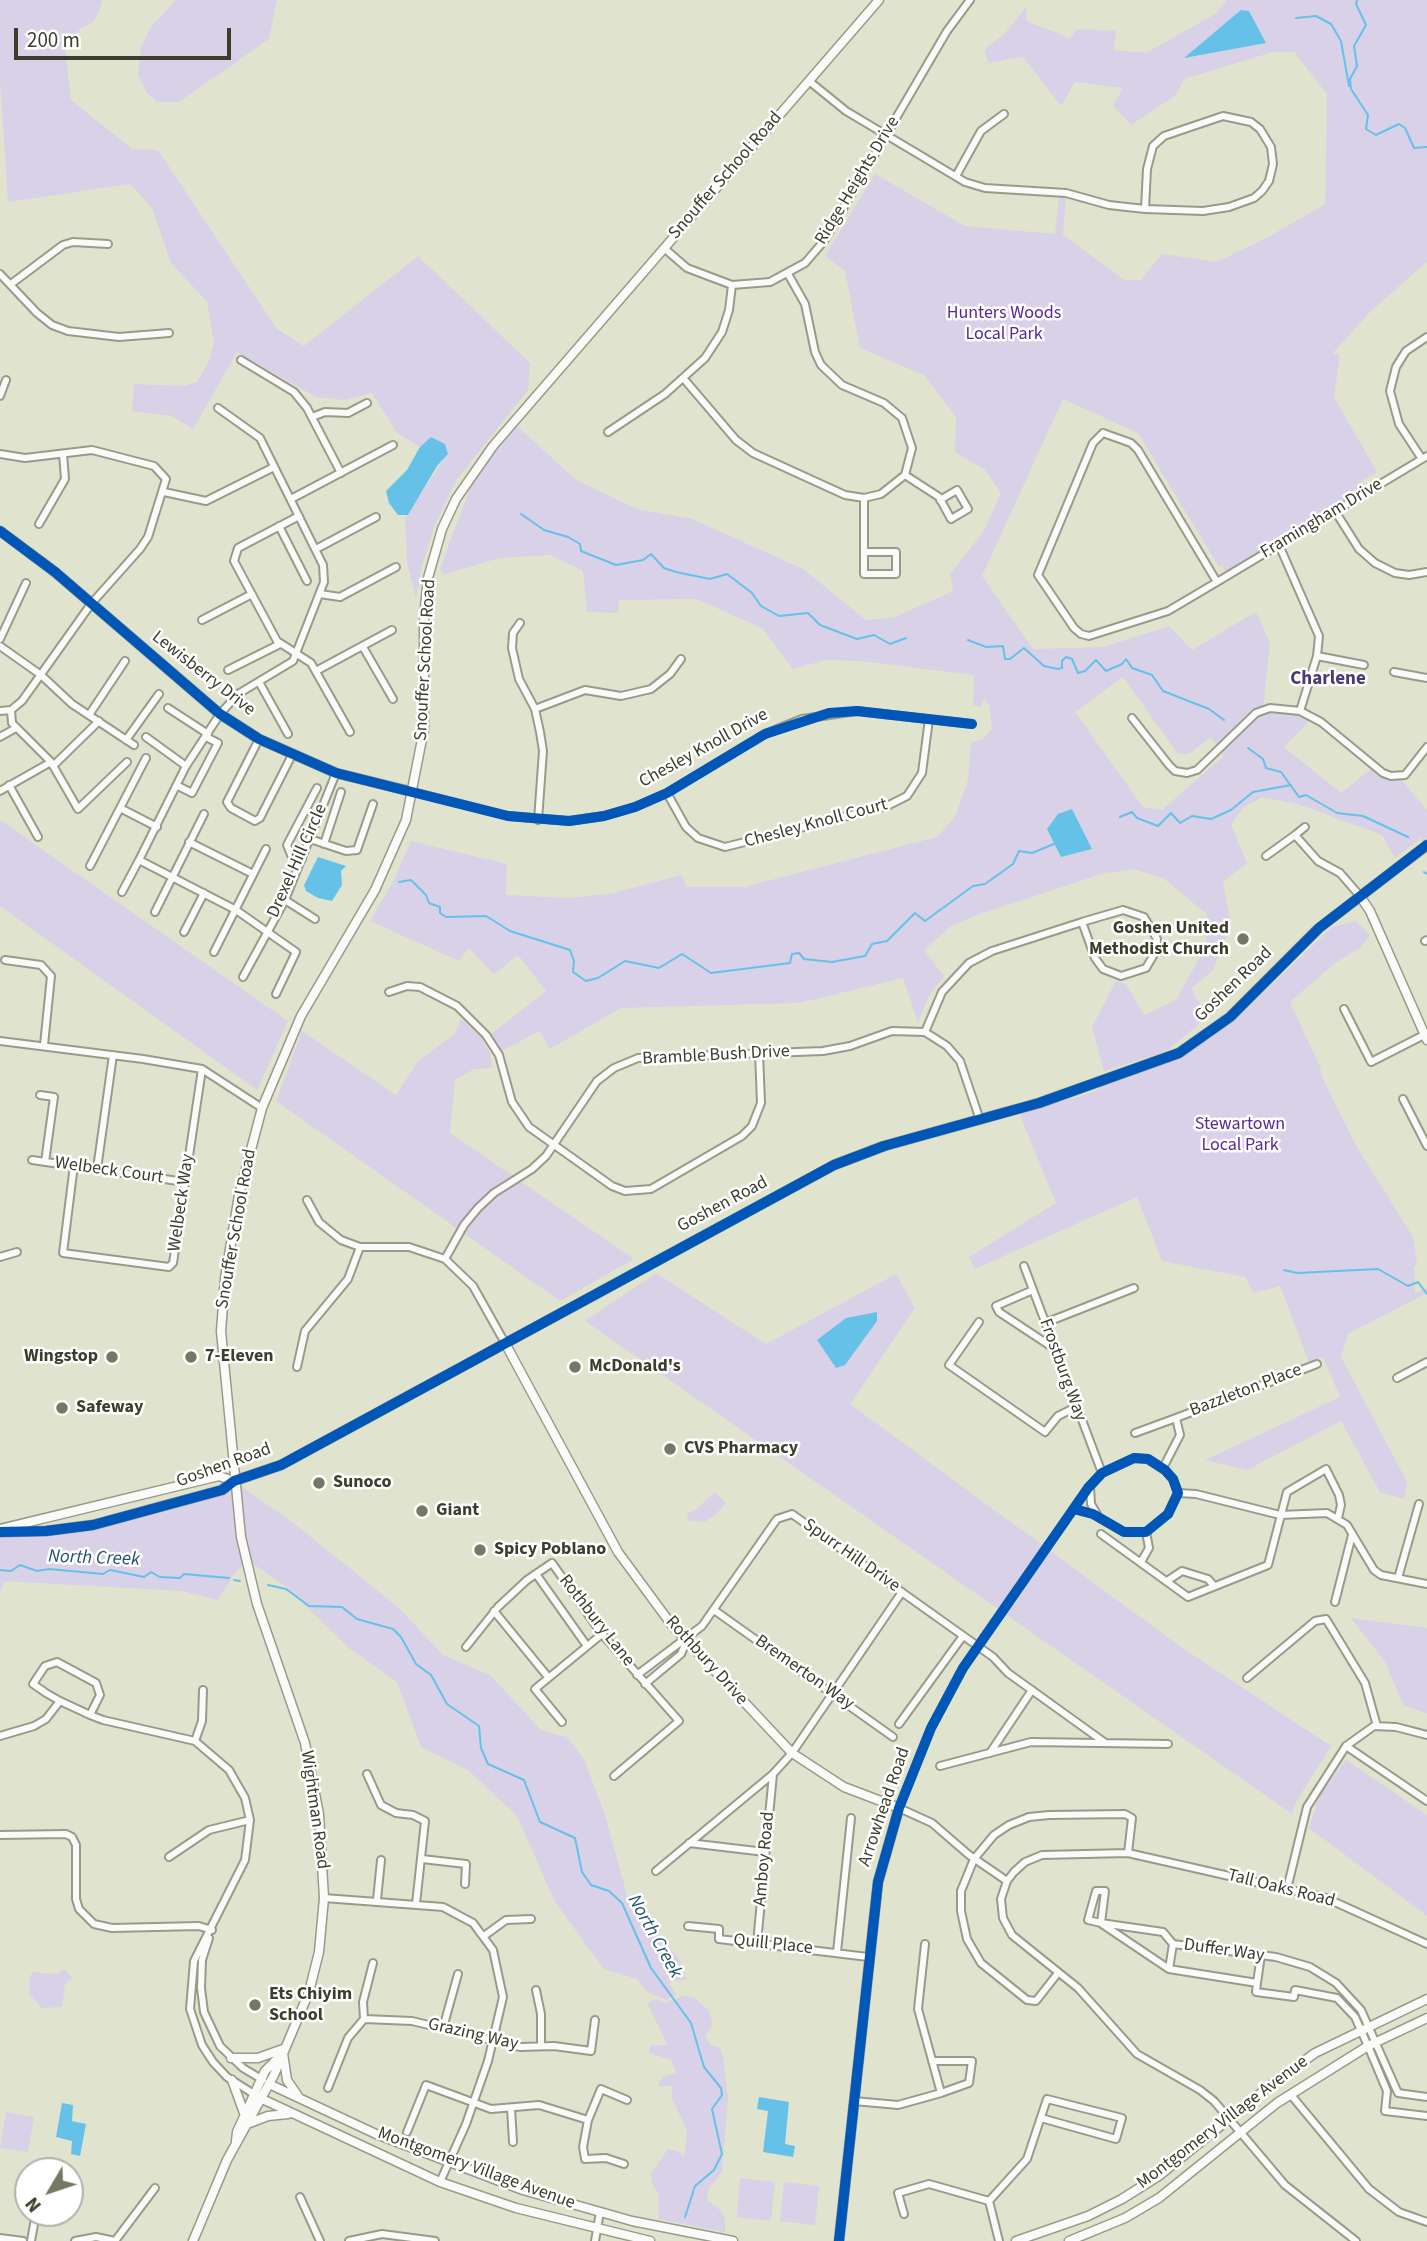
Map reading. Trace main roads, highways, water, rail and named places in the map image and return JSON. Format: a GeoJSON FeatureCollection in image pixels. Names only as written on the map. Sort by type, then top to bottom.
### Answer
{"type":"FeatureCollection","features":[{"type":"Feature","properties":{"kind":"main road","name":"Snouffer School Road"},"geometry":{"type":"LineString","coordinates":[[234,1481],[221,1331],[222,1305],[239,1195],[262,1108],[306,1005],[386,869],[413,792],[424,729],[425,598],[432,563],[449,513],[463,487],[493,446],[879,0]]}},
{"type":"Feature","properties":{"kind":"main road","name":"Lewisberry Drive"},"geometry":{"type":"LineString","coordinates":[[0,531],[220,714],[259,739],[336,773],[413,792]]}},
{"type":"Feature","properties":{"kind":"main road","name":"Goshen Road"},"geometry":{"type":"LineString","coordinates":[[0,1530],[47,1531],[93,1525],[222,1490],[234,1481],[281,1465],[834,1165],[884,1146],[980,1120],[1155,1064],[1197,1043],[1230,1017],[1319,929],[1427,845]]}},
{"type":"Feature","properties":{"kind":"main road"},"geometry":{"type":"LineString","coordinates":[[1360,896],[1370,911],[1426,1037]]}},
{"type":"Feature","properties":{"kind":"main road","name":"Rothbury Drive"},"geometry":{"type":"LineString","coordinates":[[505,1343],[618,1552],[659,1609],[792,1753],[844,1787],[899,1808]]}},
{"type":"Feature","properties":{"kind":"main road","name":"Goshen Road"},"geometry":{"type":"LineString","coordinates":[[0,1530],[219,1476],[234,1481]]}},
{"type":"Feature","properties":{"kind":"main road","name":"Wightman Road"},"geometry":{"type":"LineString","coordinates":[[193,2241],[204,2209],[309,1992],[319,1952],[324,1898],[315,1788],[299,1723],[257,1604],[242,1537],[234,1481]]}},
{"type":"Feature","properties":{"kind":"main road","name":"Arrowhead Road"},"geometry":{"type":"LineString","coordinates":[[839,2241],[878,1882],[899,1808]]}},
{"type":"Feature","properties":{"kind":"main road","name":"Montgomery Village Avenue"},"geometry":{"type":"LineString","coordinates":[[1016,2241],[1088,2216],[1122,2199],[1160,2175],[1315,2053],[1427,1999]]}},
{"type":"Feature","properties":{"kind":"main road","name":"Montgomery Village Avenue"},"geometry":{"type":"LineString","coordinates":[[1069,2241],[1125,2218],[1159,2197],[1291,2095],[1368,2046],[1427,2018]]}},
{"type":"Feature","properties":{"kind":"main road"},"geometry":{"type":"LineString","coordinates":[[231,2058],[258,2058],[281,2053],[287,2080],[300,2098]]}},
{"type":"Feature","properties":{"kind":"main road"},"geometry":{"type":"LineString","coordinates":[[232,2080],[246,2120],[290,2113]]}},
{"type":"Feature","properties":{"kind":"main road","name":"Montgomery Village Avenue"},"geometry":{"type":"LineString","coordinates":[[265,2081],[376,2134],[523,2190],[600,2212],[733,2241]]}},
{"type":"Feature","properties":{"kind":"main road","name":"Montgomery Village Avenue"},"geometry":{"type":"LineString","coordinates":[[257,2096],[440,2182],[516,2208],[650,2241]]}},
{"type":"Feature","properties":{"kind":"water"},"geometry":{"type":"Polygon","coordinates":[[[1241,10],[1249,11],[1266,43],[1184,58],[1241,10]]]}},
{"type":"Feature","properties":{"kind":"water"},"geometry":{"type":"Polygon","coordinates":[[[431,437],[445,444],[448,454],[437,466],[408,515],[398,515],[389,503],[386,491],[407,470],[420,447],[431,437]]]}},
{"type":"Feature","properties":{"kind":"water"},"geometry":{"type":"Polygon","coordinates":[[[1072,809],[1092,849],[1061,857],[1047,829],[1058,814],[1072,809]]]}},
{"type":"Feature","properties":{"kind":"water"},"geometry":{"type":"Polygon","coordinates":[[[318,857],[346,866],[341,871],[342,885],[332,901],[318,898],[306,891],[304,885],[318,857]]]}},
{"type":"Feature","properties":{"kind":"water"},"geometry":{"type":"Polygon","coordinates":[[[877,1312],[877,1321],[845,1365],[836,1368],[817,1340],[846,1318],[877,1312]]]}},
{"type":"Feature","properties":{"kind":"water"},"geometry":{"type":"Polygon","coordinates":[[[759,2097],[789,2102],[785,2144],[795,2146],[793,2157],[763,2152],[768,2111],[757,2109],[759,2097]]]}},
{"type":"Feature","properties":{"kind":"water"},"geometry":{"type":"Polygon","coordinates":[[[62,2103],[73,2105],[72,2121],[86,2124],[80,2156],[71,2154],[72,2141],[56,2137],[62,2103]]]}},
{"type":"Feature","properties":{"kind":"waterway"},"geometry":{"type":"LineString","coordinates":[[1357,0],[1356,4],[1366,25],[1354,46],[1357,66],[1350,79],[1351,89],[1368,115],[1366,129],[1376,135],[1399,124],[1405,128],[1414,148],[1427,147]]}},
{"type":"Feature","properties":{"kind":"waterway"},"geometry":{"type":"LineString","coordinates":[[1296,18],[1316,16],[1331,24],[1341,41],[1349,86]]}},
{"type":"Feature","properties":{"kind":"waterway"},"geometry":{"type":"LineString","coordinates":[[521,514],[544,530],[568,537],[580,544],[581,551],[616,565],[643,560],[651,554],[664,568],[676,572],[710,579],[727,574],[752,593],[761,606],[779,616],[808,613],[820,625],[857,639],[874,635],[890,644],[906,638]]}},
{"type":"Feature","properties":{"kind":"waterway"},"geometry":{"type":"LineString","coordinates":[[968,640],[986,647],[1003,646],[1005,659],[1010,659],[1024,648],[1044,666],[1058,669],[1062,668],[1062,661],[1066,657],[1072,659],[1078,673],[1085,671],[1096,660],[1106,671],[1122,664],[1126,659],[1132,668],[1152,675],[1163,691],[1209,709],[1224,720]]}},
{"type":"Feature","properties":{"kind":"waterway"},"geometry":{"type":"LineString","coordinates":[[1248,748],[1263,759],[1266,768],[1281,772],[1299,797],[1306,795],[1337,813],[1363,816],[1408,837]]}},
{"type":"Feature","properties":{"kind":"waterway"},"geometry":{"type":"LineString","coordinates":[[1120,817],[1132,812],[1137,818],[1158,826],[1171,813],[1180,823],[1192,816],[1211,819],[1231,810],[1253,792],[1291,785]]}},
{"type":"Feature","properties":{"kind":"waterway"},"geometry":{"type":"LineString","coordinates":[[399,882],[411,880],[426,895],[429,903],[440,907],[440,913],[446,917],[486,916],[510,931],[570,950],[574,961],[573,972],[586,981],[598,978],[625,961],[659,968],[682,954],[711,973],[790,963],[792,954],[799,953],[804,959],[832,962],[865,956],[872,944],[887,941],[915,913],[925,921],[973,886],[985,884],[1013,864],[1019,851],[1032,853],[1054,844]]}},
{"type":"Feature","properties":{"kind":"waterway"},"geometry":{"type":"LineString","coordinates":[[1284,1270],[1297,1273],[1378,1269],[1408,1286],[1418,1282],[1427,1294]]}},
{"type":"Feature","properties":{"kind":"waterway","name":"North Creek"},"geometry":{"type":"LineString","coordinates":[[0,1570],[11,1571],[20,1565],[37,1571],[49,1569],[103,1574],[110,1570],[144,1577],[151,1572],[160,1577],[180,1578],[184,1574],[229,1578]]}},
{"type":"Feature","properties":{"kind":"waterway","name":"North Creek"},"geometry":{"type":"LineString","coordinates":[[234,1580],[240,1581]]}},
{"type":"Feature","properties":{"kind":"waterway","name":"North Creek"},"geometry":{"type":"LineString","coordinates":[[268,1585],[286,1589],[309,1606],[342,1607],[357,1619],[393,1629],[401,1637],[416,1664],[431,1675],[447,1704],[479,1726],[481,1748],[488,1764],[524,1780],[540,1822],[575,1838],[582,1872],[591,1885],[609,1891],[622,1903],[651,1968],[691,2023],[704,2067],[721,2088],[722,2095],[712,2109],[722,2154],[714,2170],[695,2186],[685,2217]]}},
{"type":"Feature","properties":{"kind":"place","name":"Goshen United Methodist Church"},"geometry":{"type":"Point","coordinates":[1243,939]}},
{"type":"Feature","properties":{"kind":"place","name":"Wingstop"},"geometry":{"type":"Point","coordinates":[112,1357]}},
{"type":"Feature","properties":{"kind":"place","name":"7-Eleven"},"geometry":{"type":"Point","coordinates":[191,1357]}},
{"type":"Feature","properties":{"kind":"place","name":"McDonald's"},"geometry":{"type":"Point","coordinates":[575,1367]}},
{"type":"Feature","properties":{"kind":"place","name":"Safeway"},"geometry":{"type":"Point","coordinates":[62,1408]}},
{"type":"Feature","properties":{"kind":"place","name":"CVS Pharmacy"},"geometry":{"type":"Point","coordinates":[670,1449]}},
{"type":"Feature","properties":{"kind":"place","name":"Sunoco"},"geometry":{"type":"Point","coordinates":[319,1483]}},
{"type":"Feature","properties":{"kind":"place","name":"Giant"},"geometry":{"type":"Point","coordinates":[422,1511]}},
{"type":"Feature","properties":{"kind":"place","name":"Spicy Poblano"},"geometry":{"type":"Point","coordinates":[480,1550]}},
{"type":"Feature","properties":{"kind":"place","name":"Ets Chiyim School"},"geometry":{"type":"Point","coordinates":[255,2005]}},
{"type":"Feature","properties":{"kind":"district","name":"Charlene"},"geometry":{"type":"Point","coordinates":[1328,680]}},
{"type":"Feature","properties":{"kind":"park label","name":"Hunters Woods Local Park"},"geometry":{"type":"Point","coordinates":[1004,324]}},
{"type":"Feature","properties":{"kind":"park label","name":"Stewartown Local Park"},"geometry":{"type":"Point","coordinates":[1240,1135]}}]}
